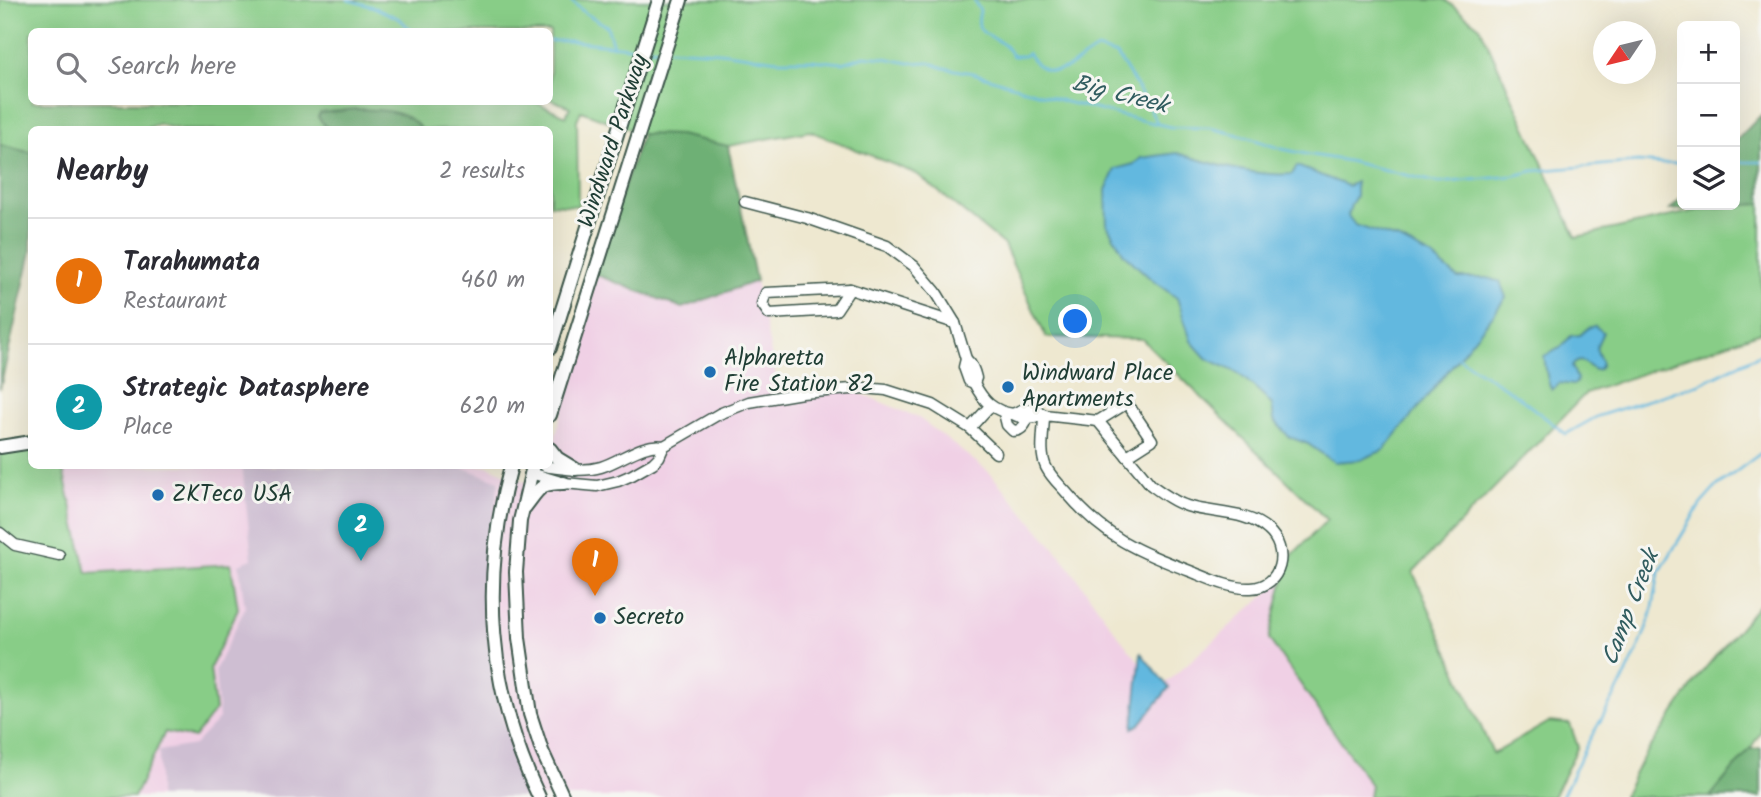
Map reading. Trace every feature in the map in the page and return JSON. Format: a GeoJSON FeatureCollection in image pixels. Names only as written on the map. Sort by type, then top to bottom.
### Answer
{"type":"FeatureCollection","features":[{"type":"Feature","properties":{"kind":"main road","name":"Windward Parkway"},"geometry":{"type":"LineString","coordinates":[[553,338],[659,0]]}},
{"type":"Feature","properties":{"kind":"main road","name":"Windward Parkway"},"geometry":{"type":"LineString","coordinates":[[553,405],[681,0]]}},
{"type":"Feature","properties":{"kind":"main road"},"geometry":{"type":"LineString","coordinates":[[0,447],[28,443]]}},
{"type":"Feature","properties":{"kind":"main road"},"geometry":{"type":"LineString","coordinates":[[553,454],[575,469]]}},
{"type":"Feature","properties":{"kind":"main road"},"geometry":{"type":"LineString","coordinates":[[510,469],[502,500],[494,553],[492,619],[508,713],[522,758],[539,797]]}},
{"type":"Feature","properties":{"kind":"main road"},"geometry":{"type":"LineString","coordinates":[[532,469],[522,510],[516,572],[519,638],[530,715],[542,751],[563,797]]}},
{"type":"Feature","properties":{"kind":"main road"},"geometry":{"type":"LineString","coordinates":[[522,510],[541,487],[549,483],[564,483]]}},
{"type":"Feature","properties":{"kind":"street"},"geometry":{"type":"LineString","coordinates":[[745,202],[807,218],[887,246],[914,266],[936,292],[955,323],[966,359],[972,364],[969,380],[990,406],[1021,418],[1027,414],[1098,421],[1127,404],[1152,440],[1127,456]]}},
{"type":"Feature","properties":{"kind":"street"},"geometry":{"type":"LineString","coordinates":[[850,289],[836,310],[769,314],[762,304],[766,293],[850,289],[955,323]]}},
{"type":"Feature","properties":{"kind":"street"},"geometry":{"type":"LineString","coordinates":[[532,469],[564,483],[597,486],[618,481],[653,463],[664,446],[709,419],[749,402],[802,393],[864,388],[886,390],[933,405],[970,428],[996,453]]}},
{"type":"Feature","properties":{"kind":"street"},"geometry":{"type":"LineString","coordinates":[[970,428],[990,406]]}},
{"type":"Feature","properties":{"kind":"street"},"geometry":{"type":"LineString","coordinates":[[1008,413],[1007,425],[1013,431],[1022,428],[1027,414]]}},
{"type":"Feature","properties":{"kind":"street"},"geometry":{"type":"LineString","coordinates":[[1045,415],[1042,457],[1046,467],[1086,515],[1105,530],[1135,549],[1219,582],[1249,589],[1270,582],[1281,562],[1281,551],[1270,531],[1246,518],[1179,503],[1151,485],[1098,421]]}},
{"type":"Feature","properties":{"kind":"street"},"geometry":{"type":"LineString","coordinates":[[553,467],[587,470],[649,445],[664,446]]}},
{"type":"Feature","properties":{"kind":"street"},"geometry":{"type":"LineString","coordinates":[[0,533],[15,545],[59,555]]}},
{"type":"Feature","properties":{"kind":"shaded area"},"geometry":{"type":"Polygon","coordinates":[[[594,274],[682,308],[756,281],[779,391],[838,384],[919,418],[989,472],[1062,557],[1160,688],[1284,578],[1269,639],[1371,786],[1369,797],[134,797],[165,731],[215,710],[210,668],[238,609],[231,564],[87,574],[63,469],[495,469],[543,490],[548,469],[553,469],[553,448],[594,274]]]}},
{"type":"Feature","properties":{"kind":"shaded area"},"geometry":{"type":"Polygon","coordinates":[[[242,469],[466,469],[499,481],[491,531],[487,608],[502,715],[525,788],[531,797],[159,797],[159,751],[194,745],[219,719],[215,670],[245,608],[239,564],[252,559],[242,469]]]}},
{"type":"Feature","properties":{"kind":"green space"},"geometry":{"type":"Polygon","coordinates":[[[0,0],[1445,0],[1480,27],[1576,237],[1699,210],[1740,210],[1740,203],[1761,196],[1761,332],[1586,393],[1413,572],[1493,754],[1549,722],[1570,724],[1578,747],[1553,797],[1369,797],[1371,785],[1269,639],[1284,578],[1293,554],[1327,520],[1142,339],[1046,337],[1004,245],[917,174],[810,131],[728,146],[679,135],[642,134],[581,111],[577,120],[578,206],[553,204],[553,126],[28,126],[28,152],[0,145],[0,0]]]}},
{"type":"Feature","properties":{"kind":"green space"},"geometry":{"type":"Polygon","coordinates":[[[357,109],[384,111],[407,117],[418,126],[325,126],[318,117],[320,113],[357,109]]]}},
{"type":"Feature","properties":{"kind":"green space"},"geometry":{"type":"Polygon","coordinates":[[[1761,115],[1761,204],[1740,205],[1740,137],[1761,115]]]}},
{"type":"Feature","properties":{"kind":"green space"},"geometry":{"type":"Polygon","coordinates":[[[642,134],[679,135],[728,146],[756,281],[682,308],[594,274],[642,134]]]}},
{"type":"Feature","properties":{"kind":"green space"},"geometry":{"type":"Polygon","coordinates":[[[0,145],[28,152],[28,265],[0,389],[0,145]]]}},
{"type":"Feature","properties":{"kind":"green space"},"geometry":{"type":"Polygon","coordinates":[[[28,439],[28,469],[63,469],[87,573],[231,564],[238,609],[210,668],[215,710],[194,738],[165,732],[134,797],[2,797],[0,794],[0,444],[28,439]]]}},
{"type":"Feature","properties":{"kind":"green space"},"geometry":{"type":"Polygon","coordinates":[[[1761,602],[1761,732],[1750,749],[1710,797],[1623,797],[1641,761],[1702,672],[1761,602]]]}},
{"type":"Feature","properties":{"kind":"green space"},"geometry":{"type":"Polygon","coordinates":[[[1761,748],[1761,797],[1710,797],[1750,749],[1761,748]]]}},
{"type":"Feature","properties":{"kind":"water"},"geometry":{"type":"Polygon","coordinates":[[[1177,153],[1248,172],[1292,174],[1297,166],[1348,186],[1356,182],[1356,196],[1348,216],[1355,225],[1400,240],[1430,255],[1458,278],[1488,278],[1500,282],[1506,297],[1384,450],[1360,460],[1334,462],[1308,444],[1289,437],[1274,420],[1272,405],[1261,393],[1238,373],[1206,358],[1191,341],[1177,298],[1153,281],[1124,254],[1107,225],[1106,190],[1115,169],[1134,164],[1141,158],[1177,153]]]}},
{"type":"Feature","properties":{"kind":"water"},"geometry":{"type":"Polygon","coordinates":[[[1595,326],[1603,332],[1596,348],[1602,364],[1599,369],[1594,370],[1583,362],[1578,362],[1572,366],[1576,383],[1559,383],[1552,390],[1547,378],[1544,356],[1560,348],[1571,336],[1580,335],[1595,326]]]}},
{"type":"Feature","properties":{"kind":"water"},"geometry":{"type":"Polygon","coordinates":[[[1141,653],[1169,688],[1140,724],[1133,728],[1141,653]]]}},
{"type":"Feature","properties":{"kind":"waterway","name":"Big Creek"},"geometry":{"type":"LineString","coordinates":[[348,0],[374,7],[400,19],[409,28]]}},
{"type":"Feature","properties":{"kind":"waterway"},"geometry":{"type":"LineString","coordinates":[[570,0],[607,26],[613,46]]}},
{"type":"Feature","properties":{"kind":"waterway"},"geometry":{"type":"LineString","coordinates":[[974,0],[980,11],[978,19],[981,30],[1005,46],[1013,56],[1024,56],[1028,53],[1045,69],[1061,70],[1097,49],[1117,55],[1158,124]]}},
{"type":"Feature","properties":{"kind":"waterway","name":"Big Creek"},"geometry":{"type":"LineString","coordinates":[[553,41],[638,48]]}},
{"type":"Feature","properties":{"kind":"waterway","name":"Big Creek"},"geometry":{"type":"LineString","coordinates":[[648,48],[663,49]]}},
{"type":"Feature","properties":{"kind":"waterway","name":"Big Creek"},"geometry":{"type":"LineString","coordinates":[[669,49],[720,52],[778,60],[843,63],[864,56],[909,63],[928,62],[1127,117],[1171,127],[1210,128],[1282,149],[1348,161],[1439,183],[1638,162],[1677,163]]}},
{"type":"Feature","properties":{"kind":"waterway","name":"Big Creek"},"geometry":{"type":"LineString","coordinates":[[1740,162],[1761,162]]}},
{"type":"Feature","properties":{"kind":"waterway"},"geometry":{"type":"LineString","coordinates":[[1459,358],[1516,395],[1566,434],[1598,416],[1699,384],[1761,354]]}},
{"type":"Feature","properties":{"kind":"waterway","name":"Camp Creek"},"geometry":{"type":"LineString","coordinates":[[1562,797],[1640,645],[1652,613],[1659,573],[1700,505],[1717,486],[1761,453]]}},
{"type":"Feature","properties":{"kind":"place","name":"Alpharetta Fire Station 82"},"geometry":{"type":"Point","coordinates":[710,372]}},
{"type":"Feature","properties":{"kind":"place","name":"Windward Place Apartments"},"geometry":{"type":"Point","coordinates":[1008,387]}},
{"type":"Feature","properties":{"kind":"place","name":"ZKTeco USA"},"geometry":{"type":"Point","coordinates":[158,495]}},
{"type":"Feature","properties":{"kind":"place","name":"Strategic Datasphere"},"geometry":{"type":"Point","coordinates":[361,561]}},
{"type":"Feature","properties":{"kind":"place","name":"Tarahumata"},"geometry":{"type":"Point","coordinates":[595,596]}},
{"type":"Feature","properties":{"kind":"place","name":"Secreto"},"geometry":{"type":"Point","coordinates":[600,618]}}]}
